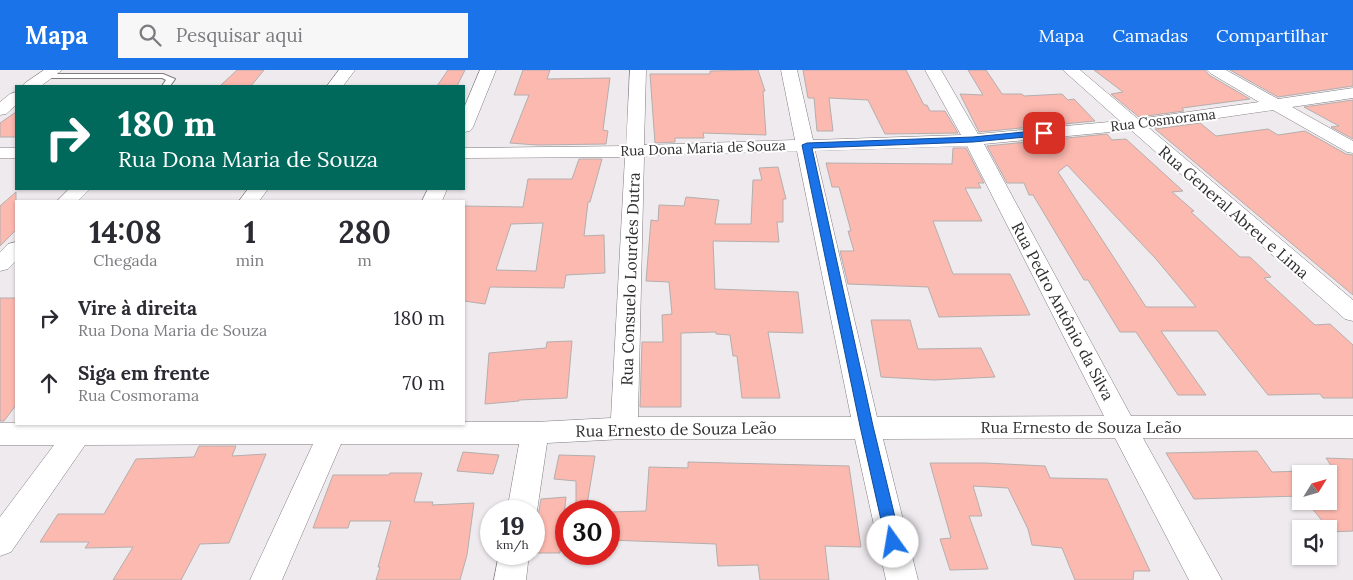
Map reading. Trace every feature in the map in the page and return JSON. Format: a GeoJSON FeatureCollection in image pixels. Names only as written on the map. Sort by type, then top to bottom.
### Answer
{"type":"FeatureCollection","features":[{"type":"Feature","properties":{"kind":"street"},"geometry":{"type":"LineString","coordinates":[[336,85],[347,70]]}},
{"type":"Feature","properties":{"kind":"street"},"geometry":{"type":"LineString","coordinates":[[465,125],[488,70]]}},
{"type":"Feature","properties":{"kind":"street","name":"Rua Consuelo Lourdes Dutra"},"geometry":{"type":"LineString","coordinates":[[624,428],[638,70]]}},
{"type":"Feature","properties":{"kind":"street"},"geometry":{"type":"LineString","coordinates":[[789,70],[807,145],[866,426],[902,580]]}},
{"type":"Feature","properties":{"kind":"street","name":"Rua Pedro Antônio da Silva"},"geometry":{"type":"LineString","coordinates":[[933,70],[973,140],[1123,427],[1206,580]]}},
{"type":"Feature","properties":{"kind":"street","name":"Rua General Abreu e Lima"},"geometry":{"type":"LineString","coordinates":[[1071,70],[1353,313]]}},
{"type":"Feature","properties":{"kind":"street"},"geometry":{"type":"LineString","coordinates":[[1215,70],[1353,148]]}},
{"type":"Feature","properties":{"kind":"street"},"geometry":{"type":"LineString","coordinates":[[32,85],[49,73]]}},
{"type":"Feature","properties":{"kind":"street","name":"Rua Cosmorama"},"geometry":{"type":"LineString","coordinates":[[973,140],[1133,125],[1353,92]]}},
{"type":"Feature","properties":{"kind":"street","name":"Rua Dona Maria de Souza"},"geometry":{"type":"LineString","coordinates":[[465,154],[635,151],[973,140]]}},
{"type":"Feature","properties":{"kind":"street"},"geometry":{"type":"LineString","coordinates":[[0,153],[15,153]]}},
{"type":"Feature","properties":{"kind":"street"},"geometry":{"type":"LineString","coordinates":[[68,200],[79,190]]}},
{"type":"Feature","properties":{"kind":"street"},"geometry":{"type":"LineString","coordinates":[[0,264],[15,250]]}},
{"type":"Feature","properties":{"kind":"street","name":"Rua Ernesto de Souza Leão"},"geometry":{"type":"LineString","coordinates":[[0,434],[81,429],[334,428],[535,433],[624,428],[866,426],[1353,427]]}},
{"type":"Feature","properties":{"kind":"street"},"geometry":{"type":"LineString","coordinates":[[266,580],[334,428]]}},
{"type":"Feature","properties":{"kind":"street"},"geometry":{"type":"LineString","coordinates":[[0,542],[81,429]]}},
{"type":"Feature","properties":{"kind":"street"},"geometry":{"type":"LineString","coordinates":[[524,500],[535,433]]}},
{"type":"Feature","properties":{"kind":"street"},"geometry":{"type":"LineString","coordinates":[[510,580],[512,565]]}},
{"type":"Feature","properties":{"kind":"lane"},"geometry":{"type":"LineString","coordinates":[[49,73],[163,76],[171,79],[167,85]]}},
{"type":"Feature","properties":{"kind":"building"},"geometry":{"type":"Polygon","coordinates":[[[237,70],[264,70],[252,85],[221,85],[237,70]]]}},
{"type":"Feature","properties":{"kind":"building"},"geometry":{"type":"Polygon","coordinates":[[[448,70],[465,70],[458,85],[438,85],[448,70]]]}},
{"type":"Feature","properties":{"kind":"building"},"geometry":{"type":"Polygon","coordinates":[[[523,70],[550,70],[547,79],[610,78],[603,130],[608,131],[606,144],[537,145],[510,143],[529,95],[514,95],[523,70]]]}},
{"type":"Feature","properties":{"kind":"building"},"geometry":{"type":"Polygon","coordinates":[[[758,70],[765,91],[763,91],[766,135],[703,133],[704,138],[675,138],[675,142],[655,143],[650,74],[710,74],[710,71],[758,70]]]}},
{"type":"Feature","properties":{"kind":"building"},"geometry":{"type":"Polygon","coordinates":[[[803,70],[906,70],[924,105],[927,105],[930,111],[945,111],[958,133],[885,134],[868,100],[829,98],[833,131],[817,131],[814,98],[808,98],[803,70]]]}},
{"type":"Feature","properties":{"kind":"building"},"geometry":{"type":"Polygon","coordinates":[[[968,70],[986,70],[1002,94],[1022,94],[1024,96],[1062,94],[1068,100],[1074,99],[1095,121],[979,132],[960,94],[983,95],[968,70]]]}},
{"type":"Feature","properties":{"kind":"building"},"geometry":{"type":"Polygon","coordinates":[[[1094,70],[1205,70],[1209,75],[1250,99],[1182,108],[1184,111],[1139,117],[1111,94],[1123,92],[1094,70]]]}},
{"type":"Feature","properties":{"kind":"building"},"geometry":{"type":"Polygon","coordinates":[[[1230,70],[1353,70],[1353,86],[1278,97],[1230,70]]]}},
{"type":"Feature","properties":{"kind":"building"},"geometry":{"type":"Polygon","coordinates":[[[1353,100],[1353,139],[1331,127],[1339,126],[1304,107],[1353,100]]]}},
{"type":"Feature","properties":{"kind":"building"},"geometry":{"type":"Polygon","coordinates":[[[15,113],[15,137],[0,137],[0,123],[15,113]]]}},
{"type":"Feature","properties":{"kind":"building"},"geometry":{"type":"Polygon","coordinates":[[[1200,123],[1216,136],[1268,129],[1278,135],[1305,131],[1346,154],[1353,155],[1353,295],[1155,129],[1200,123]]]}},
{"type":"Feature","properties":{"kind":"building"},"geometry":{"type":"Polygon","coordinates":[[[1107,134],[1112,140],[1126,139],[1183,191],[1172,192],[1240,257],[1250,257],[1271,277],[1264,278],[1315,325],[1330,324],[1353,345],[1353,398],[1323,398],[1320,394],[1268,395],[1217,331],[1161,331],[1206,395],[1178,395],[1136,332],[1120,332],[1088,280],[1084,280],[1033,195],[1029,195],[1024,183],[1007,183],[987,146],[1107,134]],[[1067,165],[1058,172],[1146,307],[1196,307],[1156,259],[1067,165]]]}},
{"type":"Feature","properties":{"kind":"building"},"geometry":{"type":"Polygon","coordinates":[[[953,148],[966,148],[984,183],[978,183],[981,188],[965,188],[982,221],[933,221],[953,274],[1010,274],[1030,315],[939,317],[928,287],[848,284],[840,251],[854,251],[848,231],[851,231],[839,187],[832,187],[826,163],[952,164],[953,148]]]}},
{"type":"Feature","properties":{"kind":"building"},"geometry":{"type":"Polygon","coordinates":[[[579,159],[602,159],[590,202],[588,202],[584,236],[604,235],[605,273],[566,275],[564,288],[490,287],[485,304],[465,301],[465,206],[523,207],[528,179],[572,179],[579,159]],[[543,223],[511,224],[496,270],[536,271],[543,223]]]}},
{"type":"Feature","properties":{"kind":"building"},"geometry":{"type":"Polygon","coordinates":[[[778,167],[786,199],[783,199],[783,222],[777,222],[779,242],[713,241],[715,289],[798,292],[803,333],[768,332],[780,398],[742,398],[737,356],[733,356],[730,335],[716,334],[716,332],[681,333],[681,407],[640,407],[642,342],[663,342],[662,315],[672,314],[669,282],[646,281],[651,220],[658,221],[659,205],[684,206],[686,197],[719,200],[715,224],[751,224],[753,180],[762,180],[759,168],[778,167]]]}},
{"type":"Feature","properties":{"kind":"building"},"geometry":{"type":"Polygon","coordinates":[[[16,192],[15,231],[0,246],[0,206],[16,192]]]}},
{"type":"Feature","properties":{"kind":"building"},"geometry":{"type":"Polygon","coordinates":[[[0,298],[15,298],[15,406],[4,421],[0,421],[0,298]]]}},
{"type":"Feature","properties":{"kind":"building"},"geometry":{"type":"Polygon","coordinates":[[[871,320],[910,320],[918,349],[981,348],[995,377],[934,380],[881,377],[871,320]]]}},
{"type":"Feature","properties":{"kind":"building"},"geometry":{"type":"Polygon","coordinates":[[[572,341],[567,398],[519,400],[485,404],[489,353],[546,348],[547,342],[572,341]]]}},
{"type":"Feature","properties":{"kind":"building"},"geometry":{"type":"Polygon","coordinates":[[[199,446],[236,446],[232,456],[266,454],[229,543],[200,544],[181,580],[113,580],[133,547],[85,548],[89,542],[40,542],[58,514],[104,514],[136,459],[194,457],[199,446]]]}},
{"type":"Feature","properties":{"kind":"building"},"geometry":{"type":"Polygon","coordinates":[[[1257,451],[1272,472],[1292,471],[1292,496],[1194,499],[1166,453],[1257,451]]]}},
{"type":"Feature","properties":{"kind":"building"},"geometry":{"type":"Polygon","coordinates":[[[463,452],[499,455],[493,474],[457,471],[463,452]]]}},
{"type":"Feature","properties":{"kind":"building"},"geometry":{"type":"Polygon","coordinates":[[[559,455],[595,456],[588,500],[576,500],[576,481],[554,479],[559,455]]]}},
{"type":"Feature","properties":{"kind":"building"},"geometry":{"type":"Polygon","coordinates":[[[1326,458],[1353,459],[1353,531],[1337,532],[1337,520],[1322,520],[1313,510],[1338,510],[1338,465],[1331,465],[1326,458]]]}},
{"type":"Feature","properties":{"kind":"building"},"geometry":{"type":"Polygon","coordinates":[[[688,462],[849,466],[861,547],[825,546],[829,580],[760,580],[758,565],[718,566],[716,544],[620,540],[620,512],[646,511],[649,467],[688,468],[688,462]]]}},
{"type":"Feature","properties":{"kind":"building"},"geometry":{"type":"Polygon","coordinates":[[[930,463],[1045,466],[1050,478],[1107,479],[1150,571],[1134,571],[1133,580],[1075,580],[1062,548],[1032,545],[1028,529],[1008,488],[973,486],[982,516],[969,516],[988,569],[950,570],[940,539],[951,538],[930,463]]]}},
{"type":"Feature","properties":{"kind":"building"},"geometry":{"type":"Polygon","coordinates":[[[390,473],[422,473],[414,502],[433,502],[432,505],[474,503],[467,555],[460,580],[376,580],[391,521],[350,521],[348,528],[313,528],[333,475],[389,475],[390,473]]]}},
{"type":"Feature","properties":{"kind":"building"},"geometry":{"type":"Polygon","coordinates":[[[566,497],[566,500],[555,500],[555,553],[545,553],[545,500],[541,499],[566,497]]]}},
{"type":"Feature","properties":{"kind":"route"},"geometry":{"type":"LineString","coordinates":[[893,542],[866,426],[807,145],[973,140],[1044,133]]}}]}
